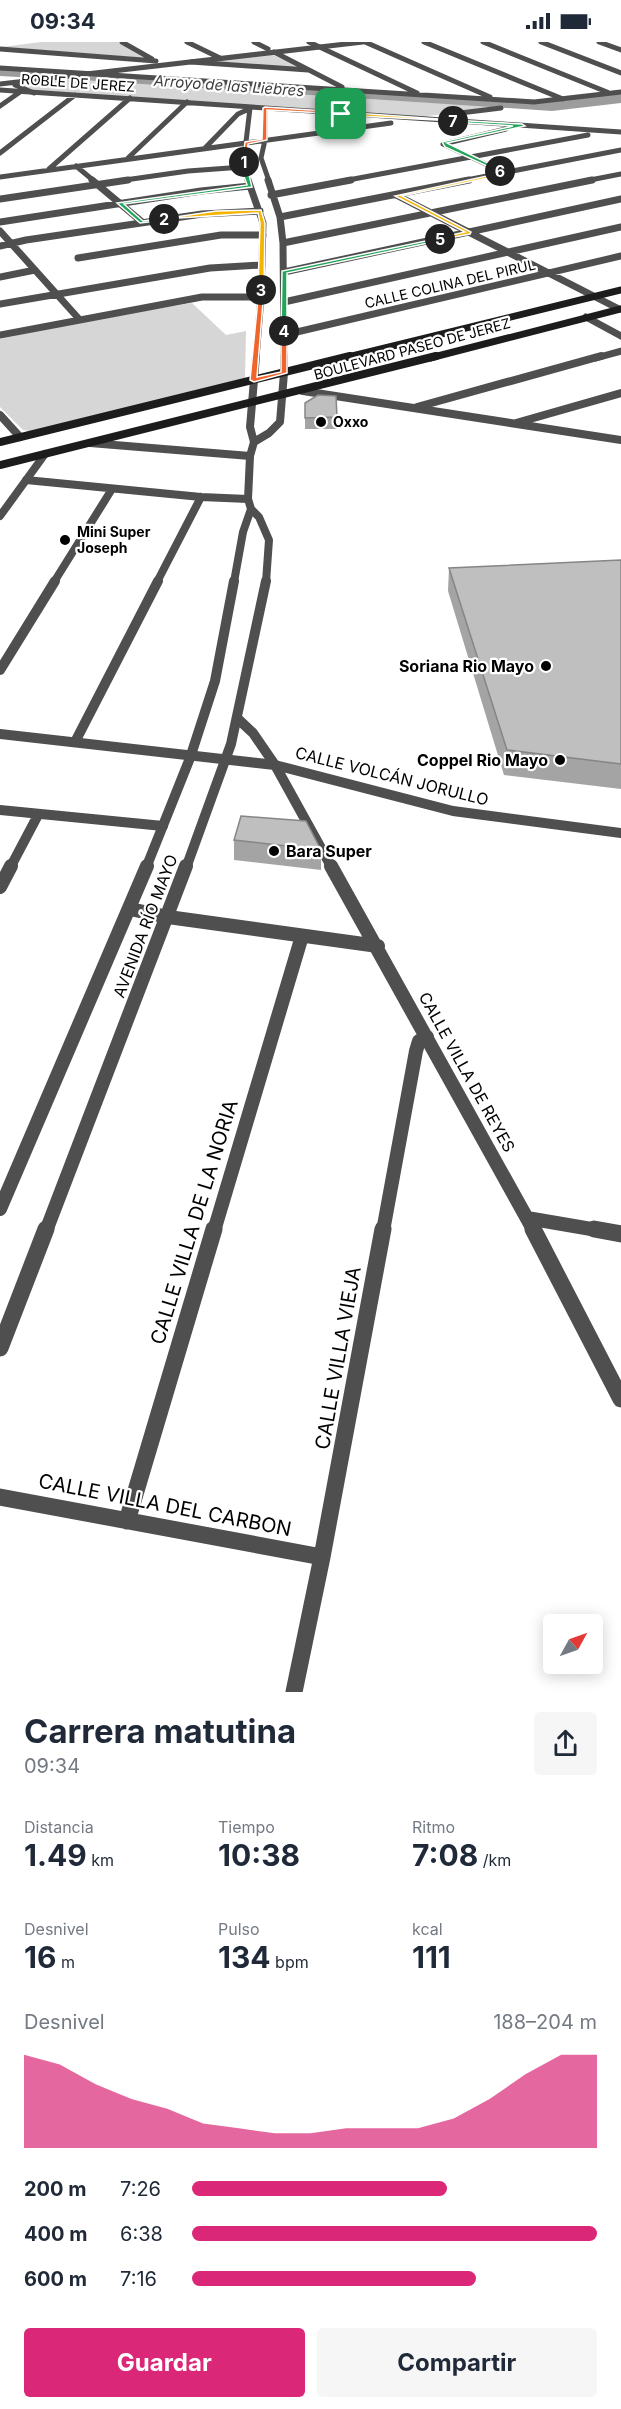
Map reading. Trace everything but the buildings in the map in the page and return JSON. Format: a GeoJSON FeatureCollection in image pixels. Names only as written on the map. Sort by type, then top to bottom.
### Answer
{"type":"FeatureCollection","features":[{"type":"Feature","properties":{"kind":"main road","name":"BOULEVARD PASEO DE JEREZ"},"geometry":{"type":"LineString","coordinates":[[0,442],[621,290]]}},
{"type":"Feature","properties":{"kind":"main road","name":"BOULEVARD PASEO DE JEREZ"},"geometry":{"type":"LineString","coordinates":[[0,465],[303,391],[620,309]]}},
{"type":"Feature","properties":{"kind":"street"},"geometry":{"type":"LineString","coordinates":[[122,42],[156,61]]}},
{"type":"Feature","properties":{"kind":"street"},"geometry":{"type":"LineString","coordinates":[[187,42],[220,58]]}},
{"type":"Feature","properties":{"kind":"street"},"geometry":{"type":"LineString","coordinates":[[254,42],[348,91]]}},
{"type":"Feature","properties":{"kind":"street"},"geometry":{"type":"LineString","coordinates":[[0,68],[60,74],[91,74],[326,42]]}},
{"type":"Feature","properties":{"kind":"street"},"geometry":{"type":"LineString","coordinates":[[0,84],[213,54],[364,42],[498,101]]}},
{"type":"Feature","properties":{"kind":"street"},"geometry":{"type":"LineString","coordinates":[[424,42],[564,99]]}},
{"type":"Feature","properties":{"kind":"street"},"geometry":{"type":"LineString","coordinates":[[483,42],[610,93]]}},
{"type":"Feature","properties":{"kind":"street"},"geometry":{"type":"LineString","coordinates":[[541,42],[621,73]]}},
{"type":"Feature","properties":{"kind":"street"},"geometry":{"type":"LineString","coordinates":[[599,42],[621,50]]}},
{"type":"Feature","properties":{"kind":"street"},"geometry":{"type":"LineString","coordinates":[[0,47],[12,43]]}},
{"type":"Feature","properties":{"kind":"street"},"geometry":{"type":"LineString","coordinates":[[311,43],[422,96]]}},
{"type":"Feature","properties":{"kind":"street"},"geometry":{"type":"LineString","coordinates":[[0,47],[156,61]]}},
{"type":"Feature","properties":{"kind":"street"},"geometry":{"type":"LineString","coordinates":[[190,62],[308,70]]}},
{"type":"Feature","properties":{"kind":"street"},"geometry":{"type":"LineString","coordinates":[[0,79],[38,75],[91,74],[534,102],[621,92]]}},
{"type":"Feature","properties":{"kind":"street"},"geometry":{"type":"LineString","coordinates":[[21,81],[15,85],[34,93]]}},
{"type":"Feature","properties":{"kind":"street","name":"ROBLE DE JEREZ"},"geometry":{"type":"LineString","coordinates":[[0,90],[621,132]]}},
{"type":"Feature","properties":{"kind":"street"},"geometry":{"type":"LineString","coordinates":[[0,106],[20,92]]}},
{"type":"Feature","properties":{"kind":"street"},"geometry":{"type":"LineString","coordinates":[[0,153],[75,95]]}},
{"type":"Feature","properties":{"kind":"street"},"geometry":{"type":"LineString","coordinates":[[48,170],[130,98]]}},
{"type":"Feature","properties":{"kind":"street"},"geometry":{"type":"LineString","coordinates":[[128,158],[187,102]]}},
{"type":"Feature","properties":{"kind":"street"},"geometry":{"type":"LineString","coordinates":[[205,148],[236,116],[250,108]]}},
{"type":"Feature","properties":{"kind":"street","name":"AVENIDA RÍO MAYO"},"geometry":{"type":"LineString","coordinates":[[0,1209],[130,909],[191,755],[215,681],[250,504],[250,456],[254,442],[250,427],[251,404],[261,297],[263,236],[260,211],[243,168],[250,108]]}},
{"type":"Feature","properties":{"kind":"street"},"geometry":{"type":"LineString","coordinates":[[254,442],[269,433],[280,422],[284,373],[283,243],[280,218],[261,158],[265,140],[265,108]]}},
{"type":"Feature","properties":{"kind":"street"},"geometry":{"type":"LineString","coordinates":[[0,177],[501,108]]}},
{"type":"Feature","properties":{"kind":"street"},"geometry":{"type":"LineString","coordinates":[[505,173],[447,146],[444,142],[522,126]]}},
{"type":"Feature","properties":{"kind":"street"},"geometry":{"type":"LineString","coordinates":[[271,195],[607,131]]}},
{"type":"Feature","properties":{"kind":"street"},"geometry":{"type":"LineString","coordinates":[[280,218],[621,150]]}},
{"type":"Feature","properties":{"kind":"street"},"geometry":{"type":"LineString","coordinates":[[76,166],[142,222]]}},
{"type":"Feature","properties":{"kind":"street"},"geometry":{"type":"LineString","coordinates":[[0,199],[188,171],[243,168]]}},
{"type":"Feature","properties":{"kind":"street"},"geometry":{"type":"LineString","coordinates":[[283,243],[621,174]]}},
{"type":"Feature","properties":{"kind":"street"},"geometry":{"type":"LineString","coordinates":[[0,222],[250,186]]}},
{"type":"Feature","properties":{"kind":"street"},"geometry":{"type":"LineString","coordinates":[[398,196],[620,309]]}},
{"type":"Feature","properties":{"kind":"street"},"geometry":{"type":"LineString","coordinates":[[284,272],[621,199]]}},
{"type":"Feature","properties":{"kind":"street"},"geometry":{"type":"LineString","coordinates":[[0,246],[216,212],[260,211]]}},
{"type":"Feature","properties":{"kind":"street"},"geometry":{"type":"LineString","coordinates":[[284,302],[621,227]]}},
{"type":"Feature","properties":{"kind":"street"},"geometry":{"type":"LineString","coordinates":[[0,231],[79,319]]}},
{"type":"Feature","properties":{"kind":"street"},"geometry":{"type":"LineString","coordinates":[[78,258],[221,234],[263,236]]}},
{"type":"Feature","properties":{"kind":"street","name":"CALLE COLINA DEL PIRUL"},"geometry":{"type":"LineString","coordinates":[[284,335],[621,256]]}},
{"type":"Feature","properties":{"kind":"street"},"geometry":{"type":"LineString","coordinates":[[0,304],[224,266],[262,265]]}},
{"type":"Feature","properties":{"kind":"street"},"geometry":{"type":"LineString","coordinates":[[0,277],[35,270]]}},
{"type":"Feature","properties":{"kind":"street"},"geometry":{"type":"LineString","coordinates":[[0,335],[202,297],[261,297]]}},
{"type":"Feature","properties":{"kind":"street"},"geometry":{"type":"LineString","coordinates":[[586,317],[621,336]]}},
{"type":"Feature","properties":{"kind":"street"},"geometry":{"type":"LineString","coordinates":[[410,409],[621,351]]}},
{"type":"Feature","properties":{"kind":"street"},"geometry":{"type":"LineString","coordinates":[[303,391],[621,440]]}},
{"type":"Feature","properties":{"kind":"street"},"geometry":{"type":"LineString","coordinates":[[512,424],[621,393]]}},
{"type":"Feature","properties":{"kind":"street"},"geometry":{"type":"LineString","coordinates":[[0,416],[20,437]]}},
{"type":"Feature","properties":{"kind":"street"},"geometry":{"type":"LineString","coordinates":[[90,443],[250,456]]}},
{"type":"Feature","properties":{"kind":"street"},"geometry":{"type":"LineString","coordinates":[[0,516],[45,454]]}},
{"type":"Feature","properties":{"kind":"street"},"geometry":{"type":"LineString","coordinates":[[26,480],[250,504]]}},
{"type":"Feature","properties":{"kind":"street"},"geometry":{"type":"LineString","coordinates":[[0,670],[112,489]]}},
{"type":"Feature","properties":{"kind":"street"},"geometry":{"type":"LineString","coordinates":[[75,742],[201,497]]}},
{"type":"Feature","properties":{"kind":"street","name":"AVENIDA RÍO MAYO"},"geometry":{"type":"LineString","coordinates":[[0,1348],[168,917],[227,758],[264,597],[268,561],[269,540],[259,517],[250,504]]}},
{"type":"Feature","properties":{"kind":"street","name":"CALLE VILLA DE REYES"},"geometry":{"type":"LineString","coordinates":[[237,718],[254,733],[275,765],[378,946],[527,1218],[621,1399]]}},
{"type":"Feature","properties":{"kind":"street","name":"CALLE VOLCÁN JORULLO"},"geometry":{"type":"LineString","coordinates":[[0,734],[275,765],[453,811],[621,833]]}},
{"type":"Feature","properties":{"kind":"street"},"geometry":{"type":"LineString","coordinates":[[0,810],[163,826]]}},
{"type":"Feature","properties":{"kind":"street"},"geometry":{"type":"LineString","coordinates":[[0,887],[38,815]]}},
{"type":"Feature","properties":{"kind":"street"},"geometry":{"type":"LineString","coordinates":[[130,909],[168,917],[378,946]]}},
{"type":"Feature","properties":{"kind":"street","name":"CALLE VILLA DE LA NORIA"},"geometry":{"type":"LineString","coordinates":[[127,1521],[302,936]]}},
{"type":"Feature","properties":{"kind":"street","name":"CALLE VILLA VIEJA"},"geometry":{"type":"LineString","coordinates":[[294,1692],[322,1557],[416,1051],[419,1041],[427,1037]]}},
{"type":"Feature","properties":{"kind":"street"},"geometry":{"type":"LineString","coordinates":[[527,1218],[621,1234]]}},
{"type":"Feature","properties":{"kind":"street","name":"CALLE VILLA DEL CARBON"},"geometry":{"type":"LineString","coordinates":[[0,1497],[322,1557]]}},
{"type":"Feature","properties":{"kind":"shaded area"},"geometry":{"type":"Polygon","coordinates":[[[41,42],[118,42],[147,58],[2,47],[41,42]]]}},
{"type":"Feature","properties":{"kind":"shaded area"},"geometry":{"type":"Polygon","coordinates":[[[271,54],[303,69],[210,61],[271,54]]]}},
{"type":"Feature","properties":{"kind":"shaded area"},"geometry":{"type":"Polygon","coordinates":[[[80,78],[498,104],[503,107],[420,117],[37,92],[20,87],[21,84],[80,78]]]}},
{"type":"Feature","properties":{"kind":"shaded area"},"geometry":{"type":"Polygon","coordinates":[[[192,303],[226,335],[246,331],[245,379],[30,431],[23,430],[0,407],[0,339],[84,321],[192,303]]]}},
{"type":"Feature","properties":{"kind":"waterway","name":"Arroyo de las Liebres"},"geometry":{"type":"LineString","coordinates":[[0,72],[36,74]]}},
{"type":"Feature","properties":{"kind":"waterway","name":"Arroyo de las Liebres"},"geometry":{"type":"LineString","coordinates":[[87,77],[552,106],[621,98]]}},
{"type":"Feature","properties":{"kind":"place","name":"Oxxo"},"geometry":{"type":"Point","coordinates":[321,422]}},
{"type":"Feature","properties":{"kind":"place","name":"Mini Super Joseph"},"geometry":{"type":"Point","coordinates":[65,540]}},
{"type":"Feature","properties":{"kind":"place","name":"Soriana Rio Mayo"},"geometry":{"type":"Point","coordinates":[546,666]}},
{"type":"Feature","properties":{"kind":"place","name":"Coppel Rio Mayo"},"geometry":{"type":"Point","coordinates":[560,760]}},
{"type":"Feature","properties":{"kind":"place","name":"Bara Super"},"geometry":{"type":"Point","coordinates":[274,851]}},
{"type":"Feature","properties":{"kind":"route"},"geometry":{"type":"LineString","coordinates":[[265,108],[341,114],[522,126],[448,141],[443,144],[505,173],[398,196],[470,233],[284,272],[284,373],[254,380],[261,297],[263,223],[260,211],[216,212],[142,222],[120,203],[250,186],[243,168],[246,143],[265,140],[265,108]]}}]}
